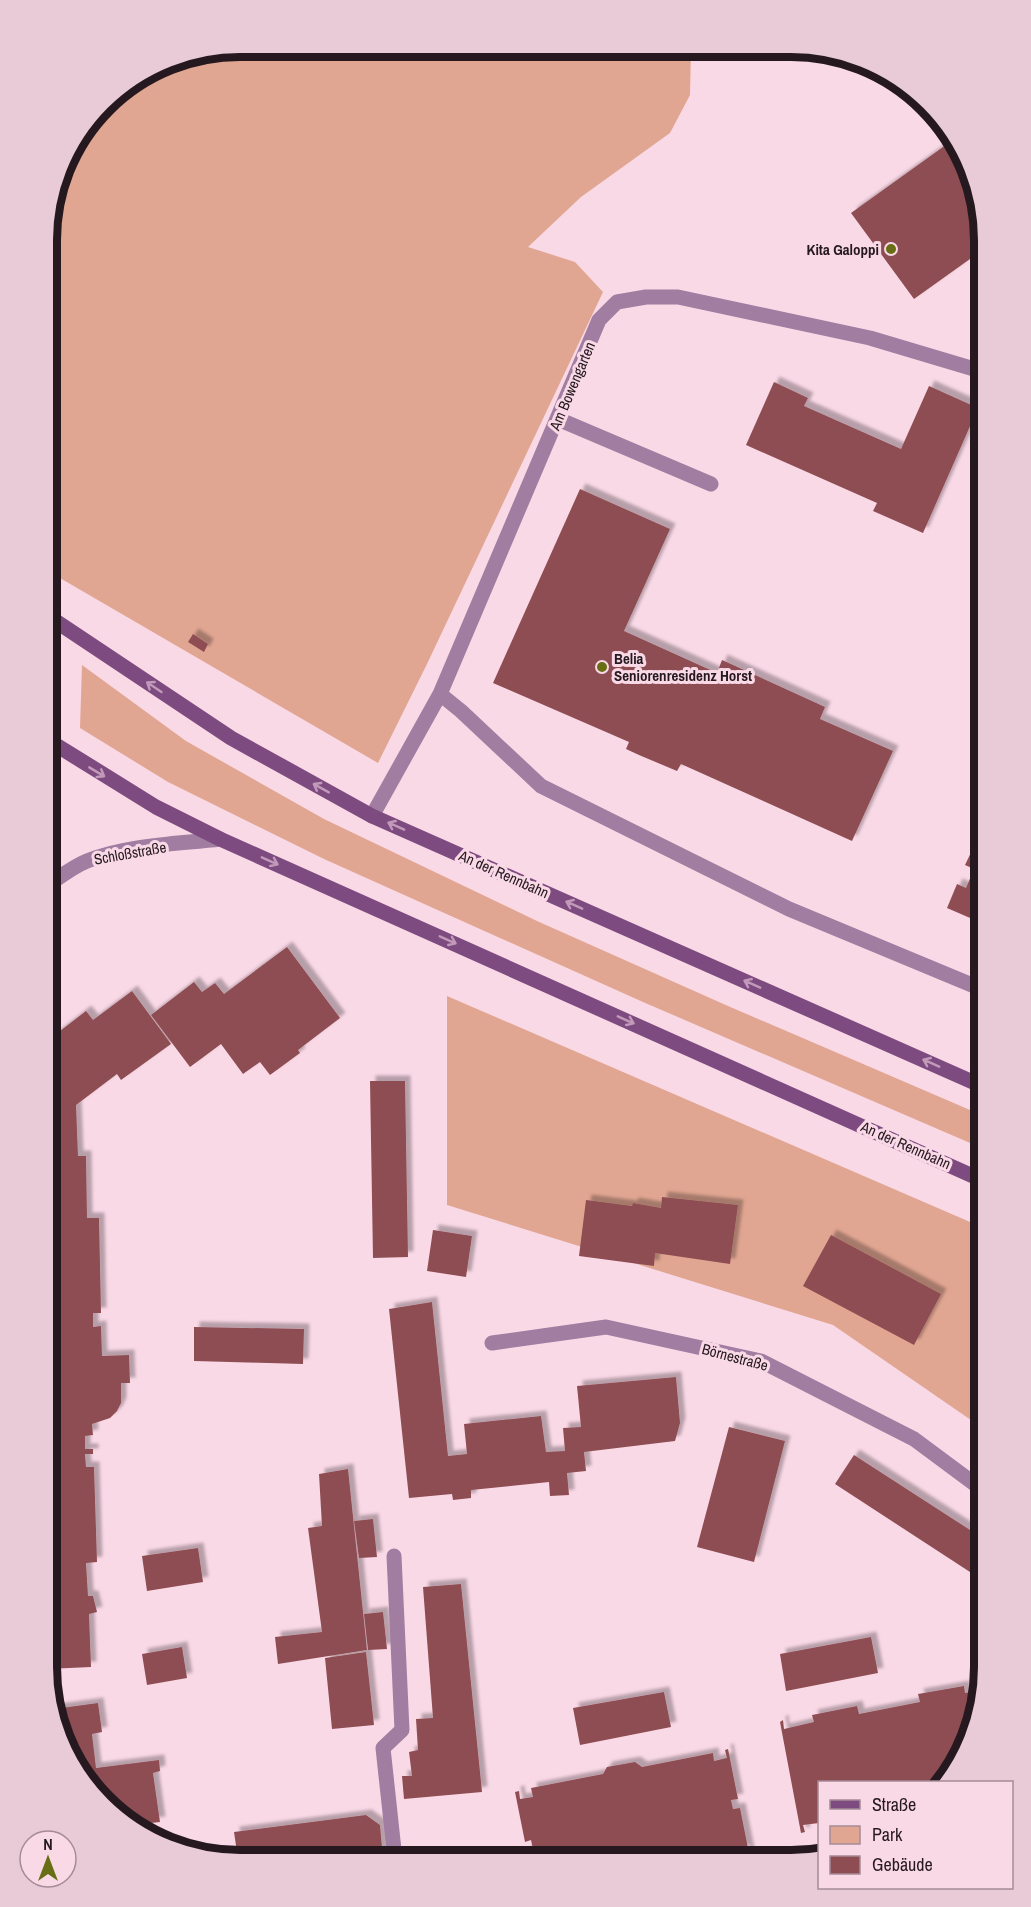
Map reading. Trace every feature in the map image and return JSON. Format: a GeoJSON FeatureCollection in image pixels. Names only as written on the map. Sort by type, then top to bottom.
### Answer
{"type":"FeatureCollection","features":[{"type":"Feature","properties":{"kind":"main road","name":"An der Rennbahn"},"geometry":{"type":"LineString","coordinates":[[57,622],[231,738],[372,816],[974,1082]]}},
{"type":"Feature","properties":{"kind":"main road","name":"An der Rennbahn"},"geometry":{"type":"LineString","coordinates":[[57,746],[156,807],[220,839],[974,1177]]}},
{"type":"Feature","properties":{"kind":"street","name":"Am Bowengarten"},"geometry":{"type":"LineString","coordinates":[[372,816],[440,694],[599,321],[616,302],[646,297],[678,297],[870,338],[974,369]]}},
{"type":"Feature","properties":{"kind":"street"},"geometry":{"type":"LineString","coordinates":[[558,419],[711,484]]}},
{"type":"Feature","properties":{"kind":"street"},"geometry":{"type":"LineString","coordinates":[[440,694],[541,786],[789,909],[974,986]]}},
{"type":"Feature","properties":{"kind":"street","name":"Schloßstraße"},"geometry":{"type":"LineString","coordinates":[[57,879],[88,860],[128,850],[220,839]]}},
{"type":"Feature","properties":{"kind":"street","name":"Börnestraße"},"geometry":{"type":"LineString","coordinates":[[492,1343],[606,1327],[761,1361],[914,1439],[974,1484]]}},
{"type":"Feature","properties":{"kind":"street"},"geometry":{"type":"LineString","coordinates":[[394,1556],[402,1730],[383,1748],[394,1850]]}},
{"type":"Feature","properties":{"kind":"green space"},"geometry":{"type":"Polygon","coordinates":[[[228,57],[691,57],[690,95],[670,133],[581,197],[528,247],[575,262],[603,292],[378,763],[57,576],[57,240],[63,193],[71,170],[88,139],[119,103],[159,76],[205,61],[228,57]]]}},
{"type":"Feature","properties":{"kind":"green space"},"geometry":{"type":"Polygon","coordinates":[[[82,665],[186,741],[324,819],[537,921],[974,1112],[974,1145],[643,1002],[324,859],[168,782],[80,728],[82,665]]]}},
{"type":"Feature","properties":{"kind":"green space"},"geometry":{"type":"Polygon","coordinates":[[[447,996],[974,1224],[974,1422],[833,1325],[447,1205],[447,996]]]}},
{"type":"Feature","properties":{"kind":"building"},"geometry":{"type":"Polygon","coordinates":[[[946,145],[955,159],[968,193],[972,216],[974,256],[914,299],[851,213],[946,145]]]}},
{"type":"Feature","properties":{"kind":"building"},"geometry":{"type":"Polygon","coordinates":[[[774,382],[808,398],[804,406],[901,449],[929,386],[974,406],[974,417],[923,533],[873,511],[877,503],[746,445],[774,382]]]}},
{"type":"Feature","properties":{"kind":"building","name":"Belia Seniorenresidenz Horst"},"geometry":{"type":"Polygon","coordinates":[[[580,489],[670,529],[624,631],[717,673],[722,660],[825,707],[820,719],[893,751],[852,841],[681,764],[677,771],[639,755],[626,749],[629,742],[493,683],[580,489]]]}},
{"type":"Feature","properties":{"kind":"building"},"geometry":{"type":"Polygon","coordinates":[[[193,634],[208,644],[204,652],[188,642],[193,634]]]}},
{"type":"Feature","properties":{"kind":"building"},"geometry":{"type":"Polygon","coordinates":[[[974,846],[974,869],[965,865],[974,846]]]}},
{"type":"Feature","properties":{"kind":"building"},"geometry":{"type":"Polygon","coordinates":[[[974,869],[974,920],[947,908],[957,884],[966,888],[974,869]]]}},
{"type":"Feature","properties":{"kind":"building"},"geometry":{"type":"Polygon","coordinates":[[[287,947],[340,1018],[298,1050],[300,1053],[270,1075],[260,1062],[243,1074],[221,1044],[190,1067],[151,1015],[194,982],[202,992],[215,983],[224,994],[287,947]]]}},
{"type":"Feature","properties":{"kind":"building"},"geometry":{"type":"Polygon","coordinates":[[[132,991],[171,1044],[121,1080],[117,1074],[76,1105],[78,1156],[86,1156],[87,1218],[99,1218],[101,1313],[93,1313],[93,1327],[101,1326],[102,1356],[129,1355],[130,1383],[121,1383],[121,1403],[117,1411],[110,1418],[92,1424],[93,1435],[85,1436],[85,1449],[93,1449],[93,1454],[85,1454],[86,1467],[94,1467],[97,1562],[86,1563],[88,1596],[93,1596],[97,1612],[89,1614],[91,1667],[57,1669],[57,1033],[86,1011],[93,1020],[132,991]]]}},
{"type":"Feature","properties":{"kind":"building"},"geometry":{"type":"Polygon","coordinates":[[[370,1081],[405,1081],[408,1257],[373,1258],[370,1081]]]}},
{"type":"Feature","properties":{"kind":"building"},"geometry":{"type":"Polygon","coordinates":[[[662,1197],[738,1205],[730,1264],[655,1253],[654,1266],[579,1256],[586,1200],[632,1206],[633,1203],[661,1208],[662,1197]]]}},
{"type":"Feature","properties":{"kind":"building"},"geometry":{"type":"Polygon","coordinates":[[[433,1230],[472,1236],[466,1277],[427,1271],[433,1230]]]}},
{"type":"Feature","properties":{"kind":"building"},"geometry":{"type":"Polygon","coordinates":[[[831,1235],[941,1294],[914,1345],[803,1286],[831,1235]]]}},
{"type":"Feature","properties":{"kind":"building"},"geometry":{"type":"Polygon","coordinates":[[[432,1302],[448,1456],[467,1454],[464,1424],[541,1416],[546,1452],[565,1451],[563,1428],[581,1427],[577,1386],[676,1377],[680,1423],[675,1441],[584,1452],[586,1471],[567,1473],[569,1495],[550,1496],[549,1482],[471,1490],[471,1498],[453,1500],[452,1494],[409,1498],[389,1309],[432,1302]]]}},
{"type":"Feature","properties":{"kind":"building"},"geometry":{"type":"Polygon","coordinates":[[[194,1327],[304,1329],[303,1364],[194,1361],[194,1327]]]}},
{"type":"Feature","properties":{"kind":"building"},"geometry":{"type":"Polygon","coordinates":[[[729,1427],[785,1441],[754,1562],[697,1547],[729,1427]]]}},
{"type":"Feature","properties":{"kind":"building"},"geometry":{"type":"Polygon","coordinates":[[[854,1455],[974,1533],[974,1566],[970,1572],[835,1484],[854,1455]]]}},
{"type":"Feature","properties":{"kind":"building"},"geometry":{"type":"Polygon","coordinates":[[[348,1469],[367,1650],[278,1664],[275,1637],[322,1632],[308,1528],[322,1526],[319,1474],[348,1469]]]}},
{"type":"Feature","properties":{"kind":"building"},"geometry":{"type":"Polygon","coordinates":[[[373,1519],[377,1557],[359,1558],[354,1521],[373,1519]]]}},
{"type":"Feature","properties":{"kind":"building"},"geometry":{"type":"Polygon","coordinates":[[[198,1548],[203,1582],[147,1591],[142,1556],[198,1548]]]}},
{"type":"Feature","properties":{"kind":"building"},"geometry":{"type":"Polygon","coordinates":[[[461,1584],[482,1792],[404,1799],[402,1776],[412,1776],[409,1752],[418,1750],[416,1719],[433,1718],[423,1587],[461,1584]]]}},
{"type":"Feature","properties":{"kind":"building"},"geometry":{"type":"Polygon","coordinates":[[[383,1612],[387,1649],[368,1650],[364,1614],[383,1612]]]}},
{"type":"Feature","properties":{"kind":"building"},"geometry":{"type":"Polygon","coordinates":[[[871,1637],[878,1673],[786,1691],[780,1654],[871,1637]]]}},
{"type":"Feature","properties":{"kind":"building"},"geometry":{"type":"Polygon","coordinates":[[[182,1647],[187,1678],[147,1685],[142,1654],[182,1647]]]}},
{"type":"Feature","properties":{"kind":"building"},"geometry":{"type":"Polygon","coordinates":[[[366,1652],[374,1725],[332,1729],[325,1658],[366,1652]]]}},
{"type":"Feature","properties":{"kind":"building"},"geometry":{"type":"Polygon","coordinates":[[[964,1686],[965,1693],[972,1692],[964,1726],[955,1748],[934,1781],[818,1781],[818,1823],[803,1825],[805,1832],[801,1833],[780,1722],[783,1720],[784,1729],[814,1722],[812,1715],[857,1706],[859,1714],[920,1702],[918,1694],[964,1686]]]}},
{"type":"Feature","properties":{"kind":"building"},"geometry":{"type":"Polygon","coordinates":[[[664,1692],[671,1727],[580,1745],[573,1708],[664,1692]]]}},
{"type":"Feature","properties":{"kind":"building"},"geometry":{"type":"Polygon","coordinates":[[[98,1703],[102,1732],[92,1734],[96,1768],[159,1760],[160,1771],[153,1773],[160,1822],[146,1824],[119,1804],[103,1788],[76,1748],[62,1708],[98,1703]]]}},
{"type":"Feature","properties":{"kind":"building"},"geometry":{"type":"Polygon","coordinates":[[[728,1749],[738,1799],[731,1800],[733,1809],[740,1808],[748,1850],[526,1850],[533,1849],[531,1840],[525,1842],[515,1792],[519,1791],[520,1799],[533,1797],[531,1788],[603,1774],[607,1767],[635,1762],[642,1767],[713,1753],[714,1761],[727,1758],[725,1750],[728,1749]]]}},
{"type":"Feature","properties":{"kind":"building"},"geometry":{"type":"Polygon","coordinates":[[[366,1815],[380,1825],[382,1850],[237,1850],[234,1832],[366,1815]]]}},
{"type":"Feature","properties":{"kind":"place","name":"Kita Galoppi"},"geometry":{"type":"Point","coordinates":[891,249]}},
{"type":"Feature","properties":{"kind":"place","name":"Belia Seniorenresidenz Horst"},"geometry":{"type":"Point","coordinates":[602,667]}}]}
